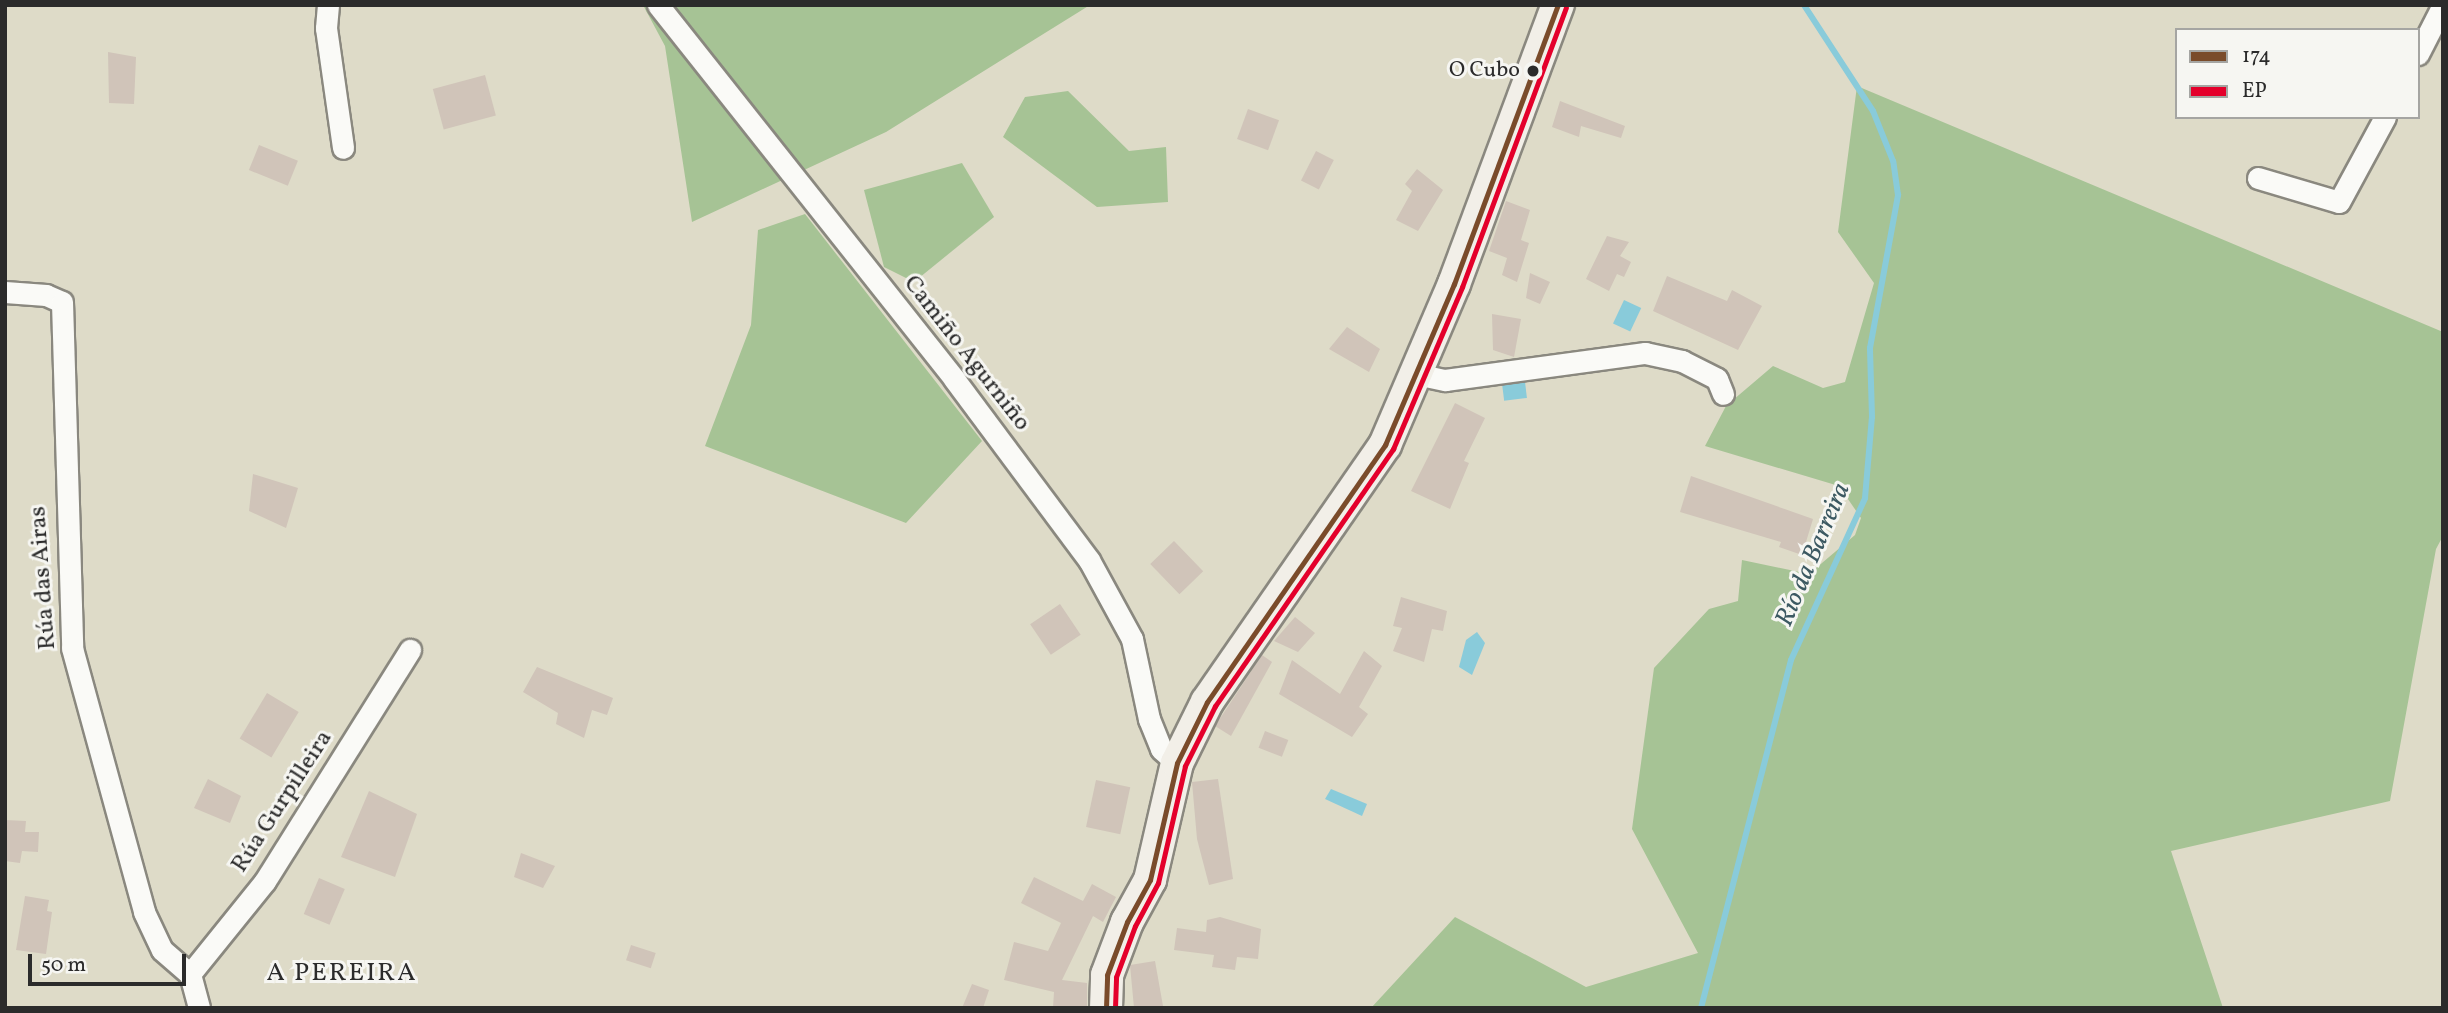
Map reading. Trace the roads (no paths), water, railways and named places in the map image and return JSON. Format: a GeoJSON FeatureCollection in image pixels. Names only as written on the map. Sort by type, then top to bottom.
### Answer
{"type":"FeatureCollection","features":[{"type":"Feature","properties":{"kind":"main road"},"geometry":{"type":"LineString","coordinates":[[1106,1008],[1107,975],[1127,922],[1150,880],[1177,763],[1207,702],[1385,445],[1454,284],[1558,5]]}},
{"type":"Feature","properties":{"kind":"street"},"geometry":{"type":"LineString","coordinates":[[328,5],[326,28],[343,148]]}},
{"type":"Feature","properties":{"kind":"street","name":"Camiño Agurniño"},"geometry":{"type":"LineString","coordinates":[[659,5],[954,379],[1089,559],[1132,639],[1149,719],[1161,749],[1177,763]]}},
{"type":"Feature","properties":{"kind":"street"},"geometry":{"type":"LineString","coordinates":[[2420,50],[2443,5]]}},
{"type":"Feature","properties":{"kind":"street"},"geometry":{"type":"LineString","coordinates":[[2258,178],[2339,202],[2384,119]]}},
{"type":"Feature","properties":{"kind":"street","name":"Rúa das Airas"},"geometry":{"type":"LineString","coordinates":[[5,292],[46,295],[62,303],[72,648],[144,912],[162,950],[190,974]]}},
{"type":"Feature","properties":{"kind":"street"},"geometry":{"type":"LineString","coordinates":[[1416,374],[1445,380],[1645,353],[1682,361],[1717,379],[1723,394]]}},
{"type":"Feature","properties":{"kind":"street","name":"Rúa Gurpilleira"},"geometry":{"type":"LineString","coordinates":[[190,974],[265,881],[410,650]]}},
{"type":"Feature","properties":{"kind":"street"},"geometry":{"type":"LineString","coordinates":[[190,974],[199,1008]]}},
{"type":"Feature","properties":{"kind":"water"},"geometry":{"type":"Polygon","coordinates":[[[1624,300],[1641,308],[1630,332],[1613,324],[1624,300]]]}},
{"type":"Feature","properties":{"kind":"water"},"geometry":{"type":"Polygon","coordinates":[[[1525,382],[1527,398],[1504,401],[1502,385],[1525,382]]]}},
{"type":"Feature","properties":{"kind":"water"},"geometry":{"type":"Polygon","coordinates":[[[1477,632],[1485,643],[1472,675],[1459,667],[1466,640],[1477,632]]]}},
{"type":"Feature","properties":{"kind":"water"},"geometry":{"type":"Polygon","coordinates":[[[1331,789],[1367,804],[1362,816],[1325,799],[1331,789]]]}},
{"type":"Feature","properties":{"kind":"waterway","name":"Río da Barreira"},"geometry":{"type":"LineString","coordinates":[[1701,1008],[1791,660],[1865,498],[1872,417],[1870,348],[1898,195],[1893,161],[1873,111],[1804,5]]}},
{"type":"Feature","properties":{"kind":"place","name":"O Cubo"},"geometry":{"type":"Point","coordinates":[1533,71]}},
{"type":"Feature","properties":{"kind":"district","name":"A PEREIRA"},"geometry":{"type":"Point","coordinates":[342,974]}}]}
